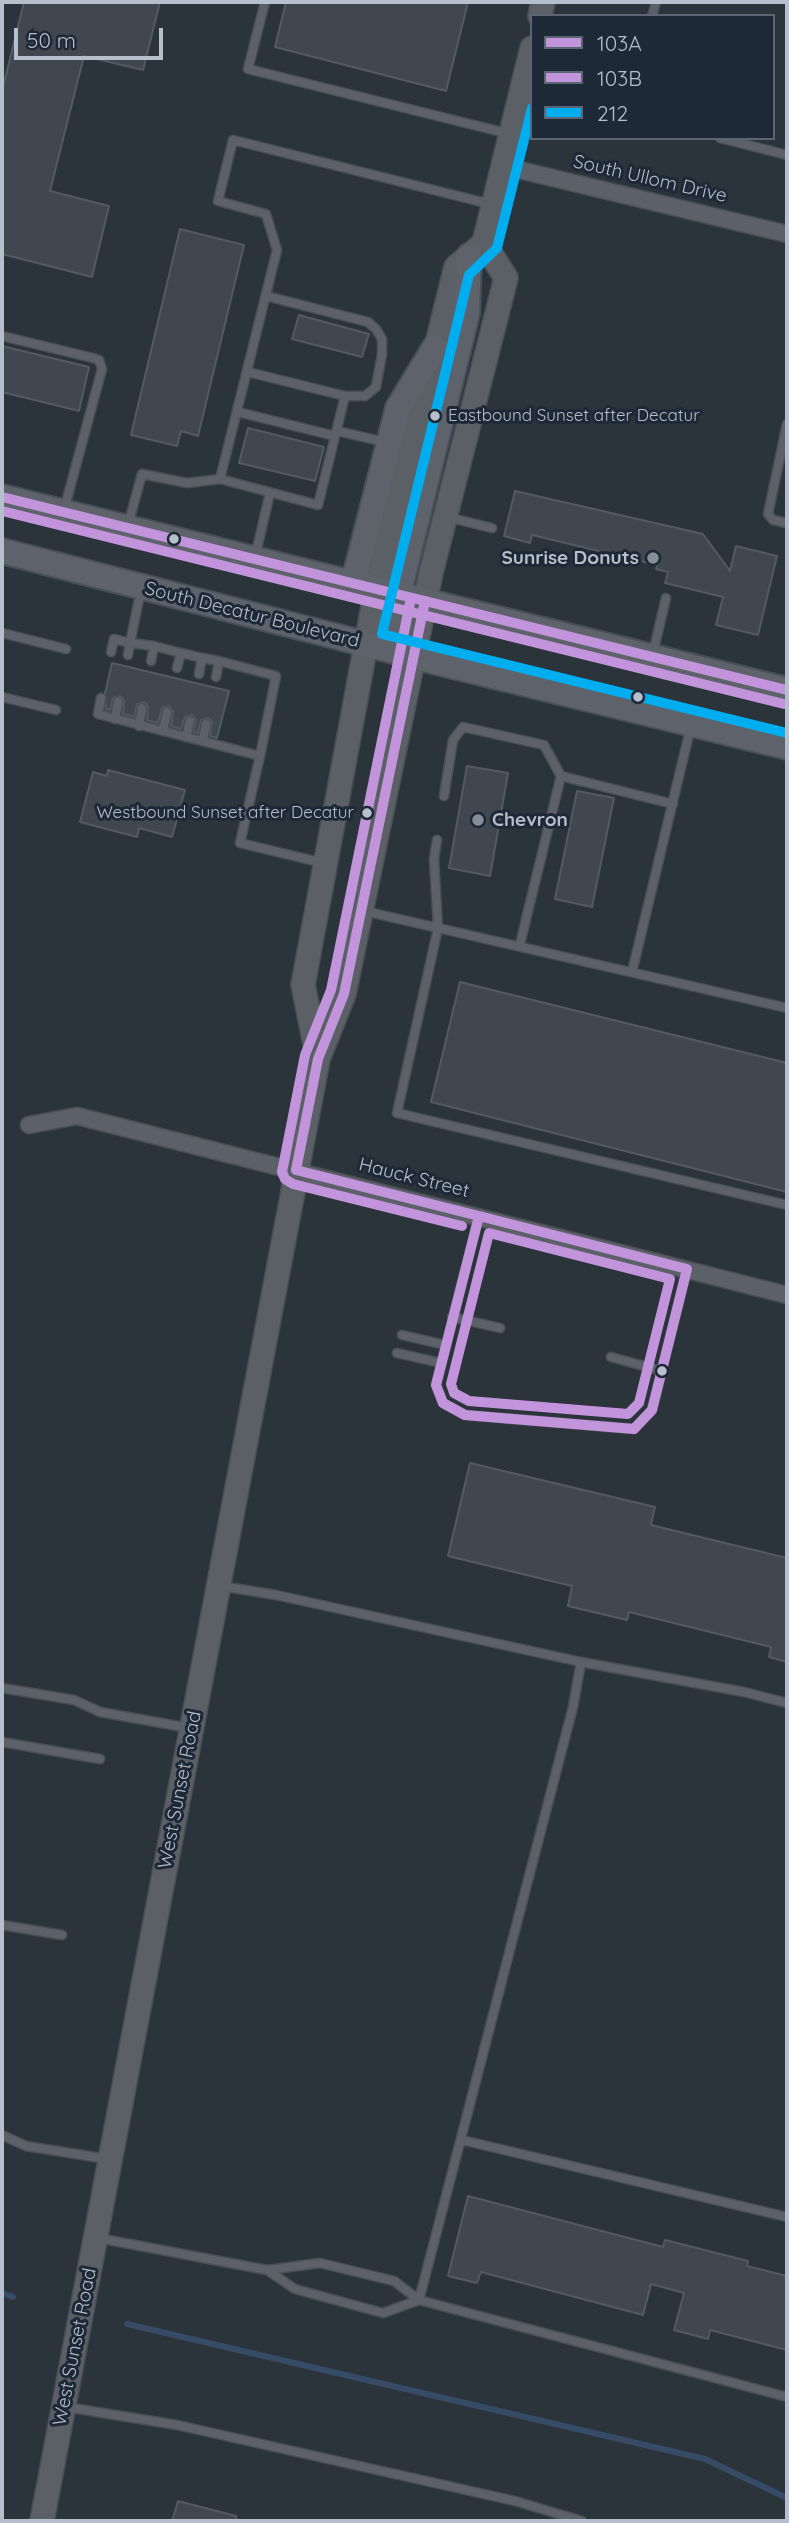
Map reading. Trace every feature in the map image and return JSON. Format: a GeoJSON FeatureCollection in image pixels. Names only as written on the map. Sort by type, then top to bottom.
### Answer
{"type":"FeatureCollection","features":[{"type":"Feature","properties":{"kind":"main road"},"geometry":{"type":"LineString","coordinates":[[376,590],[467,314],[477,249],[493,205],[530,56]]}},
{"type":"Feature","properties":{"kind":"main road"},"geometry":{"type":"LineString","coordinates":[[376,590],[456,267],[477,249]]}},
{"type":"Feature","properties":{"kind":"main road","name":"West Sunset Road"},"geometry":{"type":"LineString","coordinates":[[42,2521],[318,1059],[344,994],[444,516],[506,278],[477,249]]}},
{"type":"Feature","properties":{"kind":"main road"},"geometry":{"type":"LineString","coordinates":[[376,647],[376,590],[389,443],[398,408],[435,347]]}},
{"type":"Feature","properties":{"kind":"main road"},"geometry":{"type":"LineString","coordinates":[[2,497],[787,690]]}},
{"type":"Feature","properties":{"kind":"main road","name":"South Decatur Boulevard"},"geometry":{"type":"LineString","coordinates":[[2,551],[414,657],[787,747]]}},
{"type":"Feature","properties":{"kind":"main road","name":"West Sunset Road"},"geometry":{"type":"LineString","coordinates":[[318,1059],[303,985],[326,864],[376,647]]}},
{"type":"Feature","properties":{"kind":"street","name":"South Ullom Drive"},"geometry":{"type":"LineString","coordinates":[[503,166],[787,233]]}},
{"type":"Feature","properties":{"kind":"street","name":"Hauck Street"},"geometry":{"type":"LineString","coordinates":[[29,1125],[77,1116],[787,1295]]}},
{"type":"Feature","properties":{"kind":"lane"},"geometry":{"type":"LineString","coordinates":[[264,2],[248,69],[511,134]]}},
{"type":"Feature","properties":{"kind":"lane"},"geometry":{"type":"LineString","coordinates":[[220,479],[277,250],[266,214],[218,201],[233,140],[493,205]]}},
{"type":"Feature","properties":{"kind":"lane"},"geometry":{"type":"LineString","coordinates":[[728,140],[787,155]]}},
{"type":"Feature","properties":{"kind":"lane"},"geometry":{"type":"LineString","coordinates":[[248,372],[345,396],[365,396],[376,387],[382,346],[376,329],[368,321],[266,296]]}},
{"type":"Feature","properties":{"kind":"lane"},"geometry":{"type":"LineString","coordinates":[[2,336],[99,360],[102,376],[64,513]]}},
{"type":"Feature","properties":{"kind":"lane"},"geometry":{"type":"LineString","coordinates":[[127,528],[142,474],[187,483],[220,479],[318,505],[345,396]]}},
{"type":"Feature","properties":{"kind":"lane"},"geometry":{"type":"LineString","coordinates":[[238,412],[389,443]]}},
{"type":"Feature","properties":{"kind":"lane"},"geometry":{"type":"LineString","coordinates":[[787,430],[768,514],[772,520],[787,523]]}},
{"type":"Feature","properties":{"kind":"lane"},"geometry":{"type":"LineString","coordinates":[[254,559],[270,493]]}},
{"type":"Feature","properties":{"kind":"lane"},"geometry":{"type":"LineString","coordinates":[[444,516],[492,528]]}},
{"type":"Feature","properties":{"kind":"lane"},"geometry":{"type":"LineString","coordinates":[[128,655],[141,586]]}},
{"type":"Feature","properties":{"kind":"lane"},"geometry":{"type":"LineString","coordinates":[[652,657],[666,598]]}},
{"type":"Feature","properties":{"kind":"lane"},"geometry":{"type":"LineString","coordinates":[[2,633],[66,649]]}},
{"type":"Feature","properties":{"kind":"lane"},"geometry":{"type":"LineString","coordinates":[[111,652],[114,639],[276,676],[240,843],[326,864]]}},
{"type":"Feature","properties":{"kind":"lane"},"geometry":{"type":"LineString","coordinates":[[151,661],[154,646]]}},
{"type":"Feature","properties":{"kind":"lane"},"geometry":{"type":"LineString","coordinates":[[177,668],[181,653]]}},
{"type":"Feature","properties":{"kind":"lane"},"geometry":{"type":"LineString","coordinates":[[199,674],[202,658]]}},
{"type":"Feature","properties":{"kind":"lane"},"geometry":{"type":"LineString","coordinates":[[216,677],[219,661]]}},
{"type":"Feature","properties":{"kind":"lane"},"geometry":{"type":"LineString","coordinates":[[2,697],[56,710]]}},
{"type":"Feature","properties":{"kind":"lane"},"geometry":{"type":"LineString","coordinates":[[101,698],[98,714],[260,756]]}},
{"type":"Feature","properties":{"kind":"lane"},"geometry":{"type":"LineString","coordinates":[[115,719],[118,702]]}},
{"type":"Feature","properties":{"kind":"lane"},"geometry":{"type":"LineString","coordinates":[[139,726],[142,708]]}},
{"type":"Feature","properties":{"kind":"lane"},"geometry":{"type":"LineString","coordinates":[[163,731],[167,712]]}},
{"type":"Feature","properties":{"kind":"lane"},"geometry":{"type":"LineString","coordinates":[[186,737],[190,720]]}},
{"type":"Feature","properties":{"kind":"lane"},"geometry":{"type":"LineString","coordinates":[[203,741],[206,724]]}},
{"type":"Feature","properties":{"kind":"lane"},"geometry":{"type":"LineString","coordinates":[[632,972],[691,724]]}},
{"type":"Feature","properties":{"kind":"lane"},"geometry":{"type":"LineString","coordinates":[[444,796],[453,740],[463,727],[544,745],[561,776],[520,944]]}},
{"type":"Feature","properties":{"kind":"lane"},"geometry":{"type":"LineString","coordinates":[[561,776],[673,804]]}},
{"type":"Feature","properties":{"kind":"lane"},"geometry":{"type":"LineString","coordinates":[[437,840],[434,859],[438,928],[397,1113],[787,1205]]}},
{"type":"Feature","properties":{"kind":"lane"},"geometry":{"type":"LineString","coordinates":[[360,910],[520,944],[787,1008]]}},
{"type":"Feature","properties":{"kind":"lane"},"geometry":{"type":"LineString","coordinates":[[479,1216],[436,1385],[443,1403],[465,1415],[634,1429],[652,1410],[687,1269]]}},
{"type":"Feature","properties":{"kind":"lane"},"geometry":{"type":"LineString","coordinates":[[452,1317],[500,1328]]}},
{"type":"Feature","properties":{"kind":"lane"},"geometry":{"type":"LineString","coordinates":[[401,1335],[445,1345]]}},
{"type":"Feature","properties":{"kind":"lane"},"geometry":{"type":"LineString","coordinates":[[397,1353],[441,1363]]}},
{"type":"Feature","properties":{"kind":"lane"},"geometry":{"type":"LineString","coordinates":[[611,1357],[662,1371]]}},
{"type":"Feature","properties":{"kind":"lane"},"geometry":{"type":"LineString","coordinates":[[219,1586],[276,1595],[582,1662],[744,1692],[787,1703]]}},
{"type":"Feature","properties":{"kind":"lane"},"geometry":{"type":"LineString","coordinates":[[419,2300],[573,1707],[582,1662]]}},
{"type":"Feature","properties":{"kind":"lane"},"geometry":{"type":"LineString","coordinates":[[2,1688],[74,1700],[100,1712],[192,1729]]}},
{"type":"Feature","properties":{"kind":"lane"},"geometry":{"type":"LineString","coordinates":[[2,1742],[100,1759]]}},
{"type":"Feature","properties":{"kind":"lane"},"geometry":{"type":"LineString","coordinates":[[2,1924],[62,1936]]}},
{"type":"Feature","properties":{"kind":"lane"},"geometry":{"type":"LineString","coordinates":[[2,2135],[26,2146],[110,2159]]}},
{"type":"Feature","properties":{"kind":"lane"},"geometry":{"type":"LineString","coordinates":[[462,2140],[787,2217]]}},
{"type":"Feature","properties":{"kind":"lane"},"geometry":{"type":"LineString","coordinates":[[95,2238],[267,2270],[313,2262],[394,2281],[419,2300],[787,2398]]}},
{"type":"Feature","properties":{"kind":"lane"},"geometry":{"type":"LineString","coordinates":[[267,2270],[295,2289],[383,2313],[419,2300]]}},
{"type":"Feature","properties":{"kind":"lane"},"geometry":{"type":"LineString","coordinates":[[64,2406],[177,2425],[515,2501],[582,2521]]}},
{"type":"Feature","properties":{"kind":"building"},"geometry":{"type":"Polygon","coordinates":[[[24,2],[160,2],[143,70],[84,56],[50,191],[109,206],[92,277],[2,254],[2,91],[24,2]]]}},
{"type":"Feature","properties":{"kind":"building"},"geometry":{"type":"Polygon","coordinates":[[[286,2],[468,2],[446,91],[275,47],[286,2]]]}},
{"type":"Feature","properties":{"kind":"building"},"geometry":{"type":"Polygon","coordinates":[[[180,229],[244,245],[198,436],[181,431],[177,446],[131,435],[180,229]]]}},
{"type":"Feature","properties":{"kind":"building"},"geometry":{"type":"Polygon","coordinates":[[[299,315],[369,334],[362,357],[292,339],[299,315]]]}},
{"type":"Feature","properties":{"kind":"building"},"geometry":{"type":"Polygon","coordinates":[[[2,346],[89,367],[79,411],[2,392],[2,346]]]}},
{"type":"Feature","properties":{"kind":"building"},"geometry":{"type":"Polygon","coordinates":[[[248,428],[324,447],[315,481],[239,463],[248,428]]]}},
{"type":"Feature","properties":{"kind":"building"},"geometry":{"type":"Polygon","coordinates":[[[515,491],[703,534],[730,571],[736,546],[777,556],[758,635],[716,625],[723,597],[665,583],[668,572],[656,569],[657,565],[532,535],[530,543],[504,536],[515,491]]]}},
{"type":"Feature","properties":{"kind":"building"},"geometry":{"type":"Polygon","coordinates":[[[112,663],[229,691],[217,738],[210,736],[212,722],[208,718],[201,720],[198,733],[194,732],[196,720],[192,715],[185,717],[181,729],[171,726],[173,711],[169,706],[162,708],[158,723],[147,720],[148,706],[144,702],[137,704],[134,717],[123,714],[124,700],[120,696],[113,698],[110,710],[106,709],[105,693],[112,663]]]}},
{"type":"Feature","properties":{"kind":"building","name":"Chevron"},"geometry":{"type":"Polygon","coordinates":[[[467,766],[508,773],[490,876],[449,868],[467,766]]]}},
{"type":"Feature","properties":{"kind":"building"},"geometry":{"type":"Polygon","coordinates":[[[108,770],[185,790],[172,837],[139,828],[137,837],[80,822],[93,772],[107,776],[108,770]]]}},
{"type":"Feature","properties":{"kind":"building"},"geometry":{"type":"Polygon","coordinates":[[[577,791],[614,798],[592,907],[555,899],[577,791]]]}},
{"type":"Feature","properties":{"kind":"building"},"geometry":{"type":"Polygon","coordinates":[[[460,982],[787,1063],[787,1192],[431,1102],[460,982]]]}},
{"type":"Feature","properties":{"kind":"building"},"geometry":{"type":"Polygon","coordinates":[[[470,1463],[655,1507],[651,1525],[787,1558],[787,1662],[769,1657],[771,1647],[629,1612],[627,1620],[568,1606],[572,1586],[448,1556],[470,1463]]]}},
{"type":"Feature","properties":{"kind":"building"},"geometry":{"type":"Polygon","coordinates":[[[468,2196],[663,2247],[665,2240],[748,2261],[747,2266],[787,2276],[787,2350],[710,2330],[708,2339],[674,2330],[684,2293],[651,2284],[643,2315],[481,2272],[477,2283],[448,2276],[468,2196]]]}},
{"type":"Feature","properties":{"kind":"building"},"geometry":{"type":"Polygon","coordinates":[[[178,2501],[236,2516],[236,2521],[172,2521],[178,2501]]]}},
{"type":"Feature","properties":{"kind":"waterway"},"geometry":{"type":"LineString","coordinates":[[2,2293],[13,2297]]}},
{"type":"Feature","properties":{"kind":"waterway"},"geometry":{"type":"LineString","coordinates":[[127,2324],[705,2459],[787,2498]]}},
{"type":"Feature","properties":{"kind":"transit line","name":"212"},"geometry":{"type":"LineString","coordinates":[[530,116],[497,248],[469,275],[382,634],[787,733]]}},
{"type":"Feature","properties":{"kind":"transit line","name":"103A"},"geometry":{"type":"LineString","coordinates":[[2,497],[787,690]]}},
{"type":"Feature","properties":{"kind":"transit line","name":"103B"},"geometry":{"type":"LineString","coordinates":[[2,511],[784,704]]}},
{"type":"Feature","properties":{"kind":"transit line","name":"103B"},"geometry":{"type":"LineString","coordinates":[[411,598],[331,990],[305,1055],[282,1172],[285,1179],[293,1184],[462,1226]]}},
{"type":"Feature","properties":{"kind":"transit line","name":"103A"},"geometry":{"type":"LineString","coordinates":[[425,601],[344,994],[318,1059],[296,1170],[479,1216]]}},
{"type":"Feature","properties":{"kind":"transit line","name":"103A"},"geometry":{"type":"LineString","coordinates":[[479,1216],[687,1269],[652,1410],[634,1429],[465,1415],[443,1403],[436,1385],[479,1216]]}},
{"type":"Feature","properties":{"kind":"transit line","name":"103B"},"geometry":{"type":"LineString","coordinates":[[489,1233],[670,1279],[639,1403],[628,1414],[469,1401],[454,1393],[451,1384],[489,1233]]}},
{"type":"Feature","properties":{"kind":"place","name":"Eastbound Sunset after Decatur"},"geometry":{"type":"Point","coordinates":[435,416]}},
{"type":"Feature","properties":{"kind":"place","name":"Sunrise Donuts"},"geometry":{"type":"Point","coordinates":[653,558]}},
{"type":"Feature","properties":{"kind":"place","name":"Westbound Sunset after Decatur"},"geometry":{"type":"Point","coordinates":[367,813]}},
{"type":"Feature","properties":{"kind":"place","name":"Chevron"},"geometry":{"type":"Point","coordinates":[478,820]}}]}
